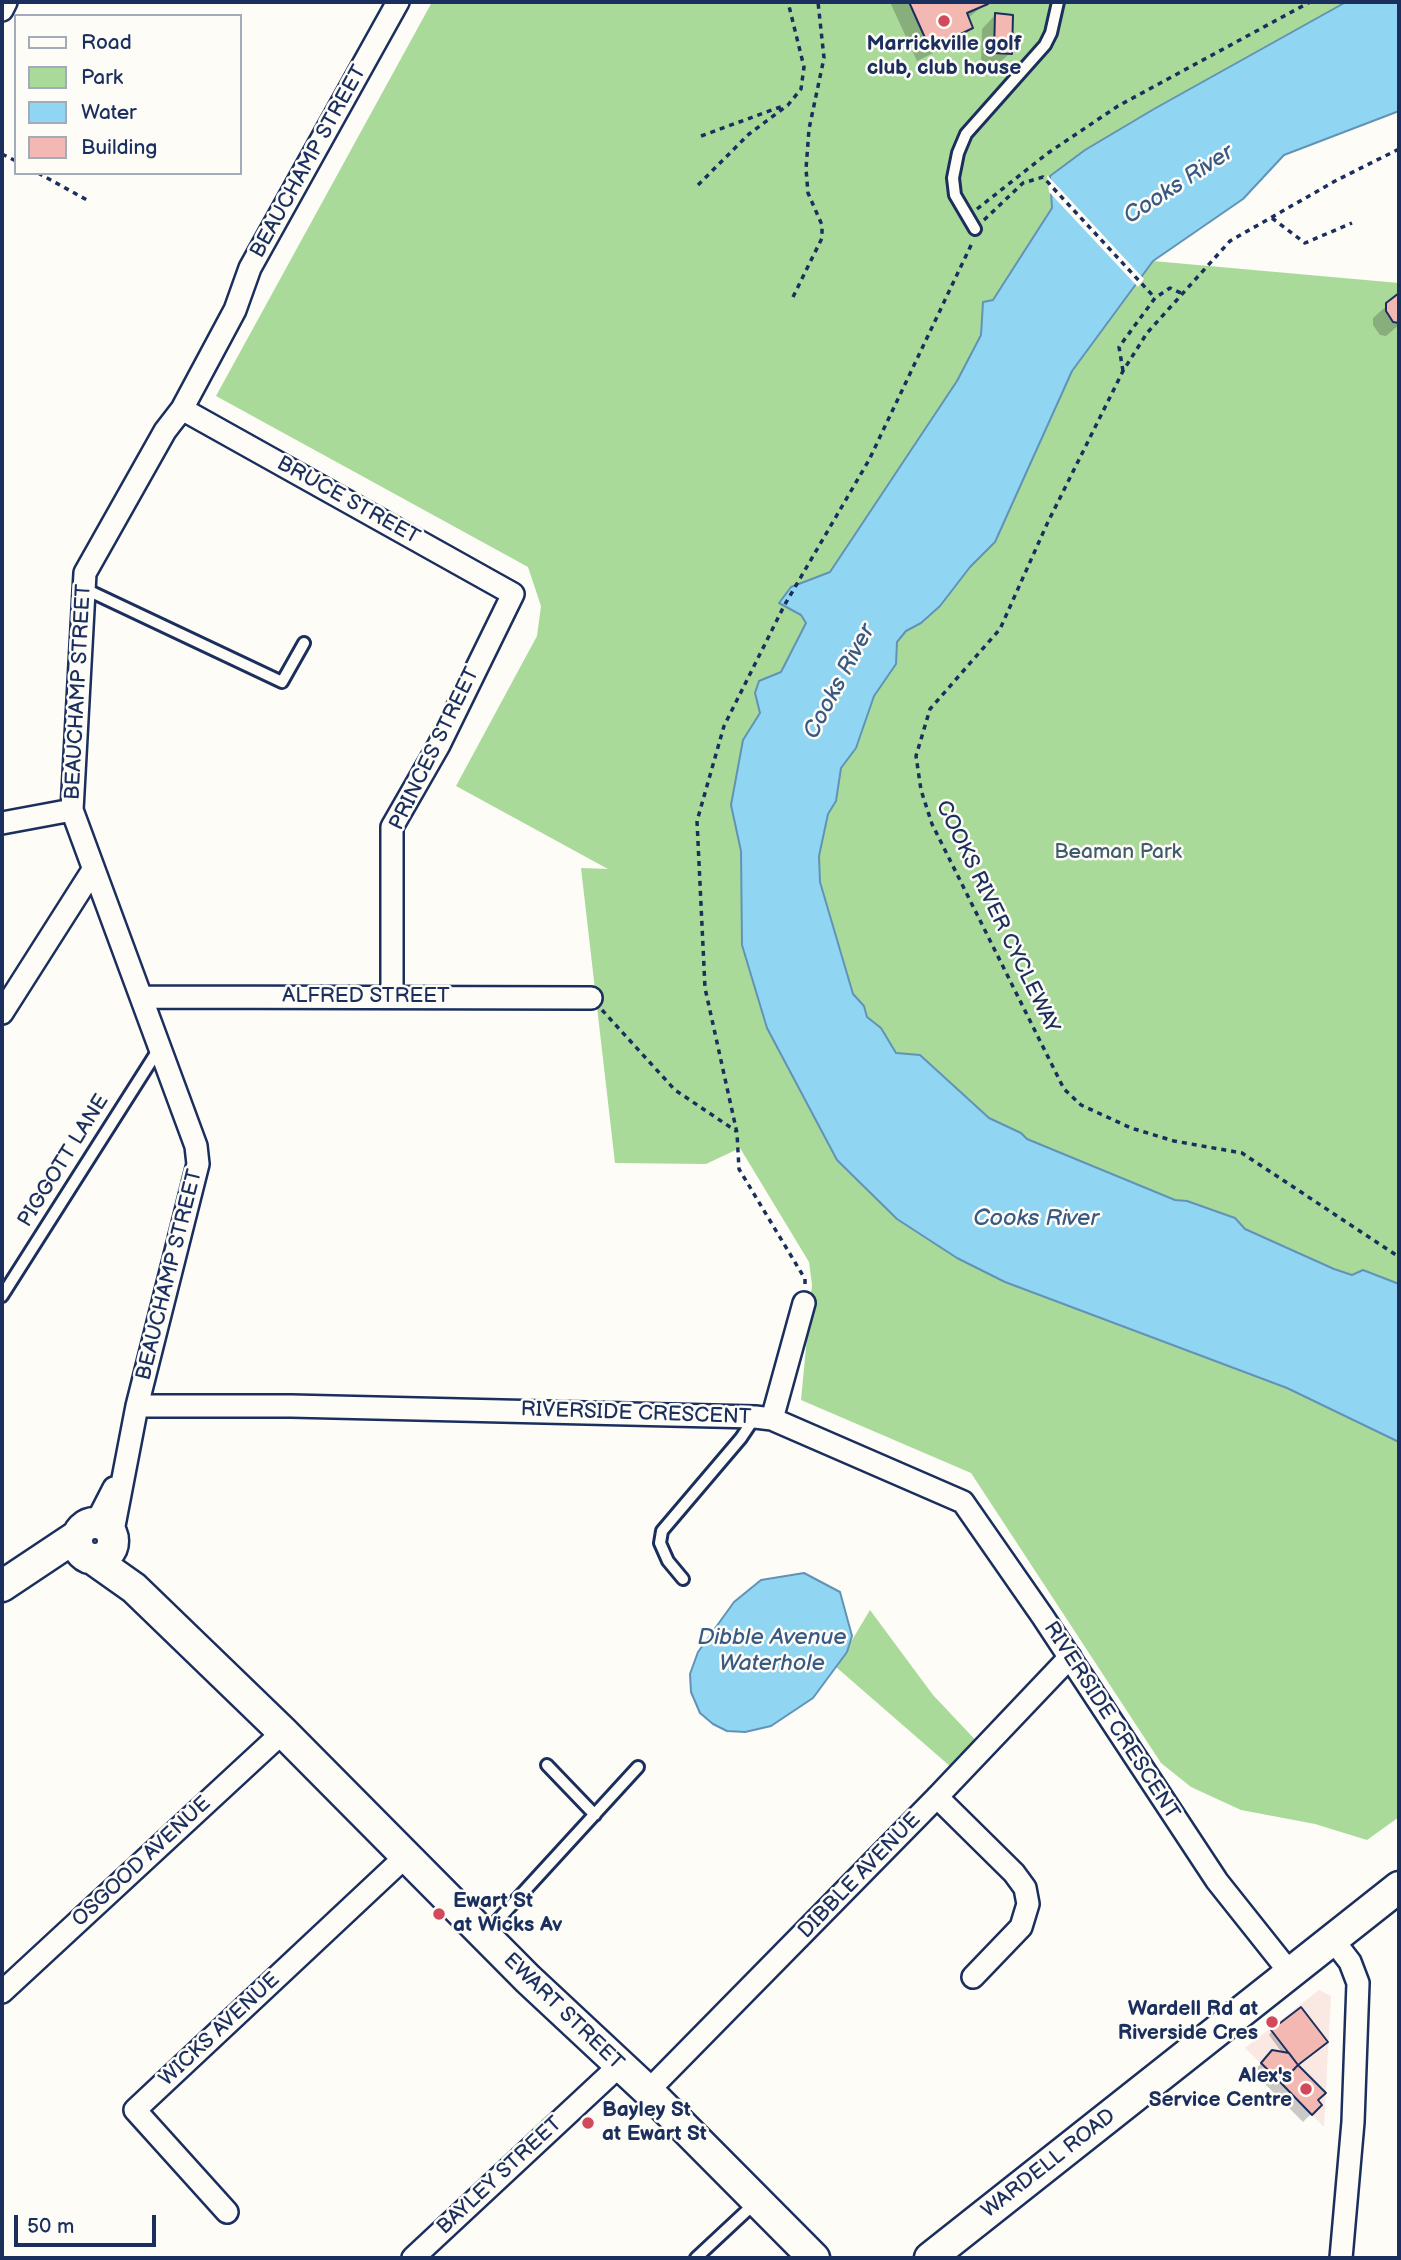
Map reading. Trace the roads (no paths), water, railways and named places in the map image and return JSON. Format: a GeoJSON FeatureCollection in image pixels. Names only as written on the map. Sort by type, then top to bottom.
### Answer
{"type":"FeatureCollection","features":[{"type":"Feature","properties":{"kind":"street"},"geometry":{"type":"LineString","coordinates":[[2,10],[6,2]]}},
{"type":"Feature","properties":{"kind":"street","name":"BEAUCHAMP STREET"},"geometry":{"type":"LineString","coordinates":[[2,1586],[45,1559],[95,1543],[122,1474],[198,1164],[196,1146],[72,810],[85,573],[165,431],[182,409],[235,310],[250,268],[398,2]]}},
{"type":"Feature","properties":{"kind":"street","name":"BRUCE STREET"},"geometry":{"type":"LineString","coordinates":[[182,409],[513,594]]}},
{"type":"Feature","properties":{"kind":"street","name":"PRINCES STREET"},"geometry":{"type":"LineString","coordinates":[[392,997],[391,827],[439,745],[513,594]]}},
{"type":"Feature","properties":{"kind":"street"},"geometry":{"type":"LineString","coordinates":[[2,822],[72,810]]}},
{"type":"Feature","properties":{"kind":"street"},"geometry":{"type":"LineString","coordinates":[[2,1013],[93,870]]}},
{"type":"Feature","properties":{"kind":"street","name":"ALFRED STREET"},"geometry":{"type":"LineString","coordinates":[[141,997],[591,998]]}},
{"type":"Feature","properties":{"kind":"street"},"geometry":{"type":"LineString","coordinates":[[764,1418],[804,1303]]}},
{"type":"Feature","properties":{"kind":"street","name":"RIVERSIDE CRESCENT"},"geometry":{"type":"LineString","coordinates":[[137,1406],[304,1406],[764,1418],[963,1502],[1070,1657],[1217,1881],[1290,1974]]}},
{"type":"Feature","properties":{"kind":"street","name":"EWART STREET"},"geometry":{"type":"LineString","coordinates":[[95,1543],[134,1588],[283,1732],[484,1935],[648,2091],[814,2258]]}},
{"type":"Feature","properties":{"kind":"street","name":"DIBBLE AVENUE"},"geometry":{"type":"LineString","coordinates":[[648,2091],[937,1797],[1070,1657]]}},
{"type":"Feature","properties":{"kind":"street","name":"OSGOOD AVENUE"},"geometry":{"type":"LineString","coordinates":[[2,1992],[283,1732]]}},
{"type":"Feature","properties":{"kind":"street"},"geometry":{"type":"LineString","coordinates":[[937,1797],[1014,1873],[1025,1888],[1028,1904],[1021,1927],[973,1977]]}},
{"type":"Feature","properties":{"kind":"street","name":"WICKS AVENUE"},"geometry":{"type":"LineString","coordinates":[[227,2212],[135,2109],[405,1857]]}},
{"type":"Feature","properties":{"kind":"street","name":"WARDELL ROAD"},"geometry":{"type":"LineString","coordinates":[[930,2258],[1399,1887]]}},
{"type":"Feature","properties":{"kind":"street"},"geometry":{"type":"LineString","coordinates":[[1333,1940],[1350,1962],[1358,1983],[1348,2255]]}},
{"type":"Feature","properties":{"kind":"street","name":"BAYLEY STREET"},"geometry":{"type":"LineString","coordinates":[[413,2258],[619,2066]]}},
{"type":"Feature","properties":{"kind":"lane"},"geometry":{"type":"LineString","coordinates":[[975,229],[955,195],[953,178],[958,153],[966,134],[1045,45],[1051,33],[1058,2]]}},
{"type":"Feature","properties":{"kind":"lane"},"geometry":{"type":"LineString","coordinates":[[83,588],[282,682],[304,643]]}},
{"type":"Feature","properties":{"kind":"lane","name":"PIGGOTT LANE"},"geometry":{"type":"LineString","coordinates":[[2,1296],[160,1047]]}},
{"type":"Feature","properties":{"kind":"lane"},"geometry":{"type":"LineString","coordinates":[[683,1579],[668,1561],[660,1543],[662,1531],[741,1438],[764,1418]]}},
{"type":"Feature","properties":{"kind":"lane"},"geometry":{"type":"LineString","coordinates":[[547,1765],[596,1815]]}},
{"type":"Feature","properties":{"kind":"lane"},"geometry":{"type":"LineString","coordinates":[[484,1935],[638,1767]]}},
{"type":"Feature","properties":{"kind":"lane"},"geometry":{"type":"LineString","coordinates":[[696,2258],[757,2201]]}},
{"type":"Feature","properties":{"kind":"water","name":"Cooks River"},"geometry":{"type":"Polygon","coordinates":[[[1346,2],[1399,2],[1399,111],[1284,155],[1243,199],[1153,261],[1072,371],[995,542],[970,567],[940,606],[921,623],[906,631],[897,642],[896,664],[874,696],[856,748],[841,768],[836,801],[828,814],[819,856],[820,882],[853,994],[864,1006],[867,1017],[881,1028],[896,1053],[920,1055],[989,1118],[1021,1133],[1027,1139],[1175,1200],[1187,1201],[1235,1218],[1245,1229],[1334,1269],[1352,1275],[1363,1270],[1399,1284],[1399,1442],[1287,1388],[1005,1282],[957,1258],[897,1219],[837,1160],[767,1028],[742,945],[741,851],[731,805],[743,740],[760,713],[755,693],[759,681],[781,672],[806,623],[801,615],[779,603],[791,587],[830,572],[957,381],[981,335],[983,302],[993,300],[1052,208],[1050,176],[1085,150],[1154,109],[1346,2]]]}},
{"type":"Feature","properties":{"kind":"water","name":"Dibble Avenue Waterhole"},"geometry":{"type":"Polygon","coordinates":[[[804,1573],[840,1592],[852,1636],[847,1652],[813,1698],[771,1726],[745,1732],[727,1731],[713,1724],[700,1713],[691,1692],[690,1674],[698,1652],[734,1602],[761,1580],[804,1573]]]}},
{"type":"Feature","properties":{"kind":"place","name":"Marrickville golf club, club house"},"geometry":{"type":"Point","coordinates":[944,21]}},
{"type":"Feature","properties":{"kind":"place","name":"Ewart St at Wicks Av"},"geometry":{"type":"Point","coordinates":[439,1914]}},
{"type":"Feature","properties":{"kind":"place","name":"Wardell Rd at Riverside Cres"},"geometry":{"type":"Point","coordinates":[1272,2022]}},
{"type":"Feature","properties":{"kind":"place","name":"Alex's Service Centre"},"geometry":{"type":"Point","coordinates":[1306,2089]}},
{"type":"Feature","properties":{"kind":"place","name":"Bayley St at Ewart St"},"geometry":{"type":"Point","coordinates":[588,2123]}},
{"type":"Feature","properties":{"kind":"park label","name":"Beaman Park"},"geometry":{"type":"Point","coordinates":[1118,853]}}]}
